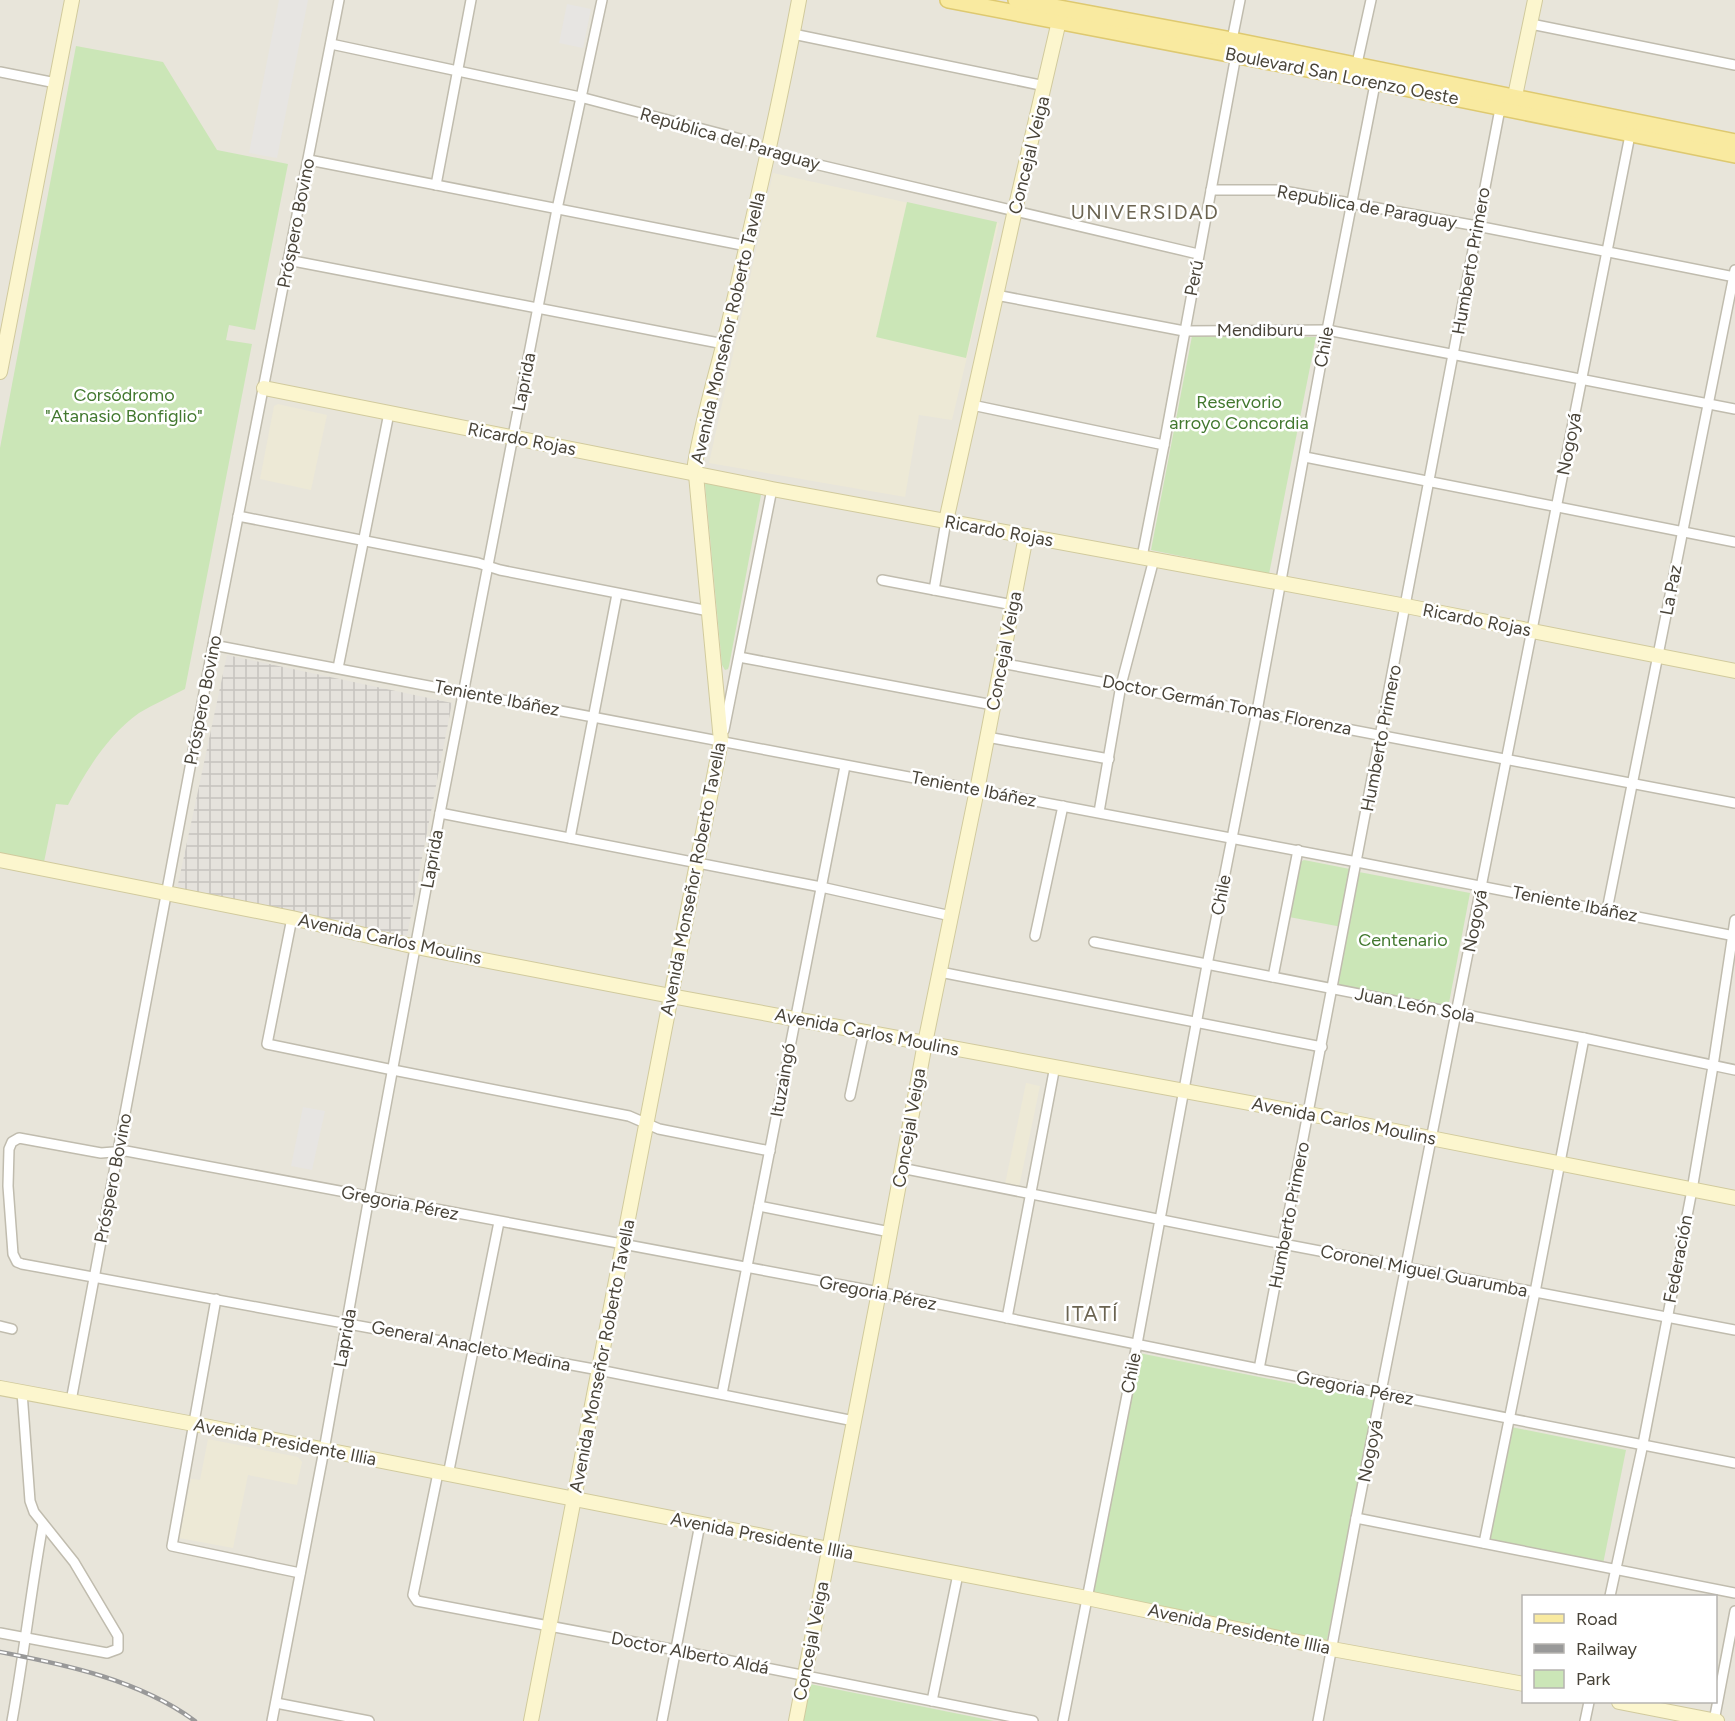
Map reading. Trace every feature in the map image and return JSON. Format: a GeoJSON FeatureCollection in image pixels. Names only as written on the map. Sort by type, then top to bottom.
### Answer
{"type":"FeatureCollection","features":[{"type":"Feature","properties":{"kind":"main road","name":"Boulevard San Lorenzo Oeste"},"geometry":{"type":"LineString","coordinates":[[948,0],[1058,9]]}},
{"type":"Feature","properties":{"kind":"main road","name":"Boulevard San Lorenzo Oeste"},"geometry":{"type":"LineString","coordinates":[[1016,0],[1234,48],[1355,71],[1503,108],[1735,142]]}},
{"type":"Feature","properties":{"kind":"main road","name":"Boulevard San Lorenzo Oeste"},"geometry":{"type":"LineString","coordinates":[[1377,76],[1515,96],[1735,155]]}},
{"type":"Feature","properties":{"kind":"street"},"geometry":{"type":"LineString","coordinates":[[0,372],[3,336],[72,0]]}},
{"type":"Feature","properties":{"kind":"street","name":"Próspero Bovino"},"geometry":{"type":"LineString","coordinates":[[71,1401],[213,645],[339,0]]}},
{"type":"Feature","properties":{"kind":"street"},"geometry":{"type":"LineString","coordinates":[[436,185],[471,0]]}},
{"type":"Feature","properties":{"kind":"street","name":"Laprida"},"geometry":{"type":"LineString","coordinates":[[272,1721],[324,1450],[440,813],[557,209],[602,0]]}},
{"type":"Feature","properties":{"kind":"street","name":"Avenida Monseñor Roberto Tavella"},"geometry":{"type":"LineString","coordinates":[[531,1721],[721,741],[696,464],[698,447],[768,153],[799,0]]}},
{"type":"Feature","properties":{"kind":"street","name":"Perú"},"geometry":{"type":"LineString","coordinates":[[1099,812],[1121,685],[1148,558],[1164,445],[1211,190],[1240,0]]}},
{"type":"Feature","properties":{"kind":"street"},"geometry":{"type":"LineString","coordinates":[[1355,71],[1371,0]]}},
{"type":"Feature","properties":{"kind":"street"},"geometry":{"type":"LineString","coordinates":[[1503,108],[1515,96],[1535,0]]}},
{"type":"Feature","properties":{"kind":"street","name":"Concejal Veiga"},"geometry":{"type":"LineString","coordinates":[[946,522],[1015,210],[1045,87],[1058,9]]}},
{"type":"Feature","properties":{"kind":"street"},"geometry":{"type":"LineString","coordinates":[[1531,24],[1735,65]]}},
{"type":"Feature","properties":{"kind":"street"},"geometry":{"type":"LineString","coordinates":[[793,34],[1045,87]]}},
{"type":"Feature","properties":{"kind":"street","name":"República del Paraguay"},"geometry":{"type":"LineString","coordinates":[[331,44],[580,96],[752,142],[768,153],[1198,254]]}},
{"type":"Feature","properties":{"kind":"street"},"geometry":{"type":"LineString","coordinates":[[0,72],[56,83]]}},
{"type":"Feature","properties":{"kind":"street","name":"Chile"},"geometry":{"type":"LineString","coordinates":[[1063,1721],[1137,1344],[1377,76]]}},
{"type":"Feature","properties":{"kind":"street","name":"Humberto Primero"},"geometry":{"type":"LineString","coordinates":[[1259,1369],[1382,735],[1477,226],[1499,114],[1503,108]]}},
{"type":"Feature","properties":{"kind":"street","name":"Nogoyá"},"geometry":{"type":"LineString","coordinates":[[1318,1721],[1356,1518],[1632,128]]}},
{"type":"Feature","properties":{"kind":"street"},"geometry":{"type":"LineString","coordinates":[[309,160],[747,246]]}},
{"type":"Feature","properties":{"kind":"street","name":"Republica de Paraguay"},"geometry":{"type":"LineString","coordinates":[[1211,190],[1278,190],[1477,226],[1606,253],[1735,275]]}},
{"type":"Feature","properties":{"kind":"street"},"geometry":{"type":"LineString","coordinates":[[288,260],[724,344]]}},
{"type":"Feature","properties":{"kind":"street","name":"La Paz"},"geometry":{"type":"LineString","coordinates":[[1607,910],[1735,275]]}},
{"type":"Feature","properties":{"kind":"street","name":"Mendiburu"},"geometry":{"type":"LineString","coordinates":[[996,296],[1184,331],[1328,330],[1735,409]]}},
{"type":"Feature","properties":{"kind":"street","name":"Ricardo Rojas"},"geometry":{"type":"LineString","coordinates":[[264,388],[772,489],[1406,606],[1735,671]]}},
{"type":"Feature","properties":{"kind":"street"},"geometry":{"type":"LineString","coordinates":[[972,405],[1164,445]]}},
{"type":"Feature","properties":{"kind":"street"},"geometry":{"type":"LineString","coordinates":[[338,668],[389,413]]}},
{"type":"Feature","properties":{"kind":"street"},"geometry":{"type":"LineString","coordinates":[[1305,457],[1735,542]]}},
{"type":"Feature","properties":{"kind":"street"},"geometry":{"type":"LineString","coordinates":[[721,741],[772,489]]}},
{"type":"Feature","properties":{"kind":"street"},"geometry":{"type":"LineString","coordinates":[[238,516],[709,611]]}},
{"type":"Feature","properties":{"kind":"street"},"geometry":{"type":"LineString","coordinates":[[934,590],[946,522]]}},
{"type":"Feature","properties":{"kind":"street","name":"Concejal Veiga"},"geometry":{"type":"LineString","coordinates":[[796,1721],[925,1043],[1026,536]]}},
{"type":"Feature","properties":{"kind":"street"},"geometry":{"type":"LineString","coordinates":[[882,580],[1013,605]]}},
{"type":"Feature","properties":{"kind":"street"},"geometry":{"type":"LineString","coordinates":[[570,838],[617,594]]}},
{"type":"Feature","properties":{"kind":"street","name":"Teniente Ibáñez"},"geometry":{"type":"LineString","coordinates":[[213,645],[845,766],[1099,812],[1734,935]]}},
{"type":"Feature","properties":{"kind":"street"},"geometry":{"type":"LineString","coordinates":[[739,657],[993,705]]}},
{"type":"Feature","properties":{"kind":"street","name":"Doctor Germán Tomas Florenza"},"geometry":{"type":"LineString","coordinates":[[1001,663],[1735,803]]}},
{"type":"Feature","properties":{"kind":"street"},"geometry":{"type":"LineString","coordinates":[[987,737],[1109,759]]}},
{"type":"Feature","properties":{"kind":"street","name":"Ituzaingó"},"geometry":{"type":"LineString","coordinates":[[722,1394],[845,766]]}},
{"type":"Feature","properties":{"kind":"street"},"geometry":{"type":"LineString","coordinates":[[1035,936],[1063,806]]}},
{"type":"Feature","properties":{"kind":"street"},"geometry":{"type":"LineString","coordinates":[[440,813],[697,862],[951,916]]}},
{"type":"Feature","properties":{"kind":"street"},"geometry":{"type":"LineString","coordinates":[[1273,977],[1298,850]]}},
{"type":"Feature","properties":{"kind":"street","name":"Avenida Carlos Moulins"},"geometry":{"type":"LineString","coordinates":[[0,860],[291,918],[416,947],[1308,1114],[1735,1198]]}},
{"type":"Feature","properties":{"kind":"street"},"geometry":{"type":"LineString","coordinates":[[291,918],[267,1044],[393,1071],[630,1116],[659,1129],[770,1151]]}},
{"type":"Feature","properties":{"kind":"street","name":"Federación"},"geometry":{"type":"LineString","coordinates":[[1610,1595],[1643,1444],[1692,1190],[1735,920]]}},
{"type":"Feature","properties":{"kind":"street","name":"Juan León Sola"},"geometry":{"type":"LineString","coordinates":[[1094,942],[1584,1038],[1735,1070]]}},
{"type":"Feature","properties":{"kind":"street"},"geometry":{"type":"LineString","coordinates":[[940,972],[1322,1047]]}},
{"type":"Feature","properties":{"kind":"street"},"geometry":{"type":"LineString","coordinates":[[850,1096],[864,1031]]}},
{"type":"Feature","properties":{"kind":"street"},"geometry":{"type":"LineString","coordinates":[[1484,1543],[1584,1038]]}},
{"type":"Feature","properties":{"kind":"street"},"geometry":{"type":"LineString","coordinates":[[1007,1318],[1055,1066]]}},
{"type":"Feature","properties":{"kind":"street","name":"Gregoria Pérez"},"geometry":{"type":"LineString","coordinates":[[17,1262],[13,1254],[9,1223],[8,1162],[9,1149],[12,1143],[19,1138],[101,1153],[126,1151],[879,1292],[1735,1463]]}},
{"type":"Feature","properties":{"kind":"street","name":"Coronel Miguel Guarumba"},"geometry":{"type":"LineString","coordinates":[[901,1168],[1406,1268],[1735,1330]]}},
{"type":"Feature","properties":{"kind":"street"},"geometry":{"type":"LineString","coordinates":[[759,1206],[890,1232]]}},
{"type":"Feature","properties":{"kind":"street"},"geometry":{"type":"LineString","coordinates":[[443,1474],[475,1347],[499,1222]]}},
{"type":"Feature","properties":{"kind":"street","name":"General Anacleto Medina"},"geometry":{"type":"LineString","coordinates":[[17,1262],[599,1370],[854,1421]]}},
{"type":"Feature","properties":{"kind":"street"},"geometry":{"type":"LineString","coordinates":[[216,1299],[172,1546],[300,1573]]}},
{"type":"Feature","properties":{"kind":"street"},"geometry":{"type":"LineString","coordinates":[[0,1326],[12,1329]]}},
{"type":"Feature","properties":{"kind":"street","name":"Avenida Presidente Illia"},"geometry":{"type":"LineString","coordinates":[[0,1388],[1087,1598],[1332,1649],[1522,1684]]}},
{"type":"Feature","properties":{"kind":"street"},"geometry":{"type":"LineString","coordinates":[[0,1633],[107,1653],[118,1649],[118,1636],[74,1562],[34,1512],[30,1501],[22,1392]]}},
{"type":"Feature","properties":{"kind":"street","name":"Doctor Alberto Aldá"},"geometry":{"type":"LineString","coordinates":[[443,1474],[413,1595],[417,1601],[550,1625],[1033,1721]]}},
{"type":"Feature","properties":{"kind":"street"},"geometry":{"type":"LineString","coordinates":[[1356,1518],[1735,1593]]}},
{"type":"Feature","properties":{"kind":"street"},"geometry":{"type":"LineString","coordinates":[[12,1721],[24,1657],[24,1638],[43,1524]]}},
{"type":"Feature","properties":{"kind":"street"},"geometry":{"type":"LineString","coordinates":[[662,1721],[700,1524]]}},
{"type":"Feature","properties":{"kind":"street"},"geometry":{"type":"LineString","coordinates":[[932,1701],[958,1574]]}},
{"type":"Feature","properties":{"kind":"street"},"geometry":{"type":"LineString","coordinates":[[1629,1703],[1715,1721],[1735,1611]]}},
{"type":"Feature","properties":{"kind":"street"},"geometry":{"type":"LineString","coordinates":[[276,1703],[369,1721]]}},
{"type":"Feature","properties":{"kind":"street"},"geometry":{"type":"LineString","coordinates":[[1585,1721],[1589,1703]]}},
{"type":"Feature","properties":{"kind":"shaded area"},"geometry":{"type":"Polygon","coordinates":[[[0,0],[1735,0],[1735,1721],[0,1721],[0,0]]]}},
{"type":"Feature","properties":{"kind":"shaded area"},"geometry":{"type":"Polygon","coordinates":[[[279,0],[308,0],[277,158],[249,153],[279,0]]]}},
{"type":"Feature","properties":{"kind":"shaded area"},"geometry":{"type":"Polygon","coordinates":[[[567,4],[591,9],[583,48],[559,43],[567,4]]]}},
{"type":"Feature","properties":{"kind":"shaded area"},"geometry":{"type":"Polygon","coordinates":[[[773,173],[999,223],[952,420],[919,415],[905,497],[709,463],[773,173]]]}},
{"type":"Feature","properties":{"kind":"shaded area"},"geometry":{"type":"Polygon","coordinates":[[[278,404],[327,415],[311,490],[260,479],[274,406],[278,404]]]}},
{"type":"Feature","properties":{"kind":"shaded area"},"geometry":{"type":"Polygon","coordinates":[[[227,655],[452,703],[407,936],[177,889],[227,655]]]}},
{"type":"Feature","properties":{"kind":"shaded area"},"geometry":{"type":"Polygon","coordinates":[[[1026,1083],[1040,1086],[1019,1187],[1005,1184],[1026,1083]]]}},
{"type":"Feature","properties":{"kind":"shaded area"},"geometry":{"type":"Polygon","coordinates":[[[303,1107],[325,1111],[312,1170],[291,1166],[303,1107]]]}},
{"type":"Feature","properties":{"kind":"shaded area"},"geometry":{"type":"Polygon","coordinates":[[[208,1439],[298,1457],[302,1462],[297,1485],[248,1475],[233,1548],[179,1538],[191,1479],[200,1480],[208,1439]]]}},
{"type":"Feature","properties":{"kind":"green space","name":"Corsódromo \"Atanasio Bonfiglio\""},"geometry":{"type":"Polygon","coordinates":[[[76,46],[163,62],[217,150],[288,164],[255,330],[229,325],[226,340],[252,344],[185,689],[139,713],[128,722],[98,755],[68,805],[56,804],[44,862],[0,853],[0,448],[76,46]]]}},
{"type":"Feature","properties":{"kind":"green space"},"geometry":{"type":"Polygon","coordinates":[[[907,202],[997,222],[966,358],[876,337],[907,202]]]}},
{"type":"Feature","properties":{"kind":"green space","name":"Reservorio arroyo Concordia"},"geometry":{"type":"Polygon","coordinates":[[[1192,336],[1316,337],[1269,574],[1151,550],[1192,336]]]}},
{"type":"Feature","properties":{"kind":"green space"},"geometry":{"type":"Polygon","coordinates":[[[709,482],[759,491],[761,495],[729,666],[725,670],[722,665],[705,484],[709,482]]]}},
{"type":"Feature","properties":{"kind":"green space","name":"Centenario"},"geometry":{"type":"Polygon","coordinates":[[[1304,860],[1350,869],[1342,927],[1289,917],[1300,862],[1304,860]]]}},
{"type":"Feature","properties":{"kind":"green space","name":"Centenario"},"geometry":{"type":"Polygon","coordinates":[[[1359,872],[1470,893],[1448,1008],[1337,987],[1359,872]]]}},
{"type":"Feature","properties":{"kind":"green space"},"geometry":{"type":"Polygon","coordinates":[[[1134,1352],[1375,1400],[1327,1640],[1086,1592],[1134,1352]]]}},
{"type":"Feature","properties":{"kind":"green space"},"geometry":{"type":"Polygon","coordinates":[[[1511,1427],[1626,1450],[1603,1564],[1488,1540],[1511,1427]]]}},
{"type":"Feature","properties":{"kind":"green space"},"geometry":{"type":"Polygon","coordinates":[[[810,1684],[994,1721],[802,1721],[810,1684]]]}},
{"type":"Feature","properties":{"kind":"railway"},"geometry":{"type":"LineString","coordinates":[[0,1652],[51,1662],[102,1676],[150,1695],[195,1721]]}},
{"type":"Feature","properties":{"kind":"district","name":"UNIVERSIDAD"},"geometry":{"type":"Point","coordinates":[1145,212]}},
{"type":"Feature","properties":{"kind":"district","name":"ITATÍ"},"geometry":{"type":"Point","coordinates":[1092,1314]}}]}
